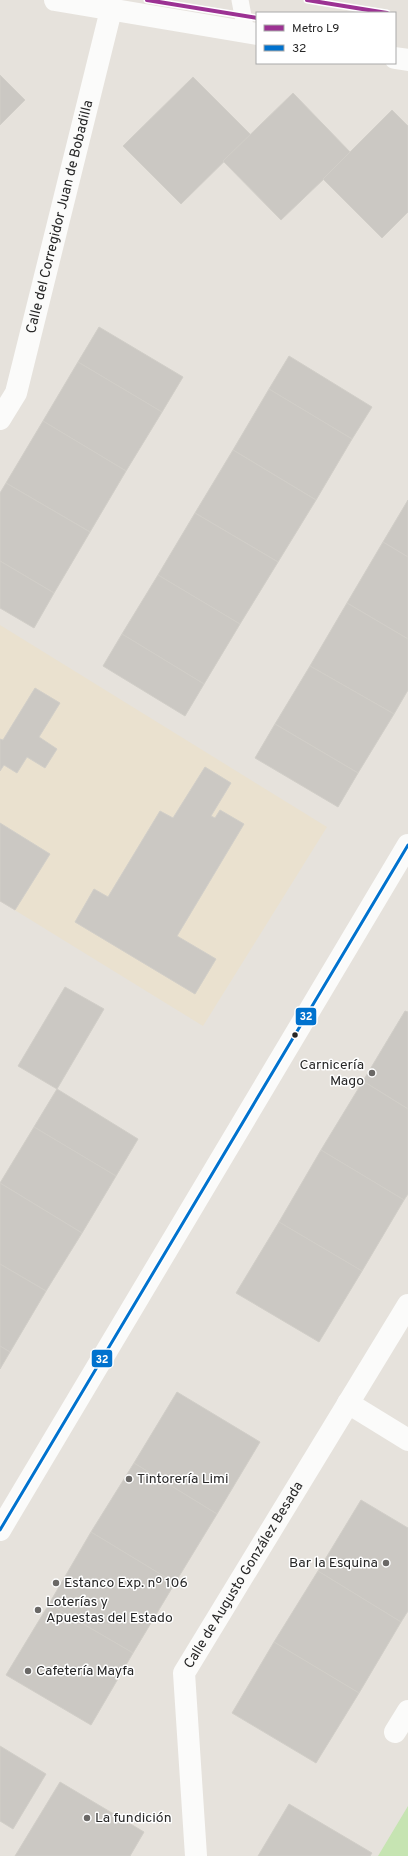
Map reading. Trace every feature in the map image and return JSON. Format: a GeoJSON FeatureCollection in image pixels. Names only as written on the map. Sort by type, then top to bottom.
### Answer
{"type":"FeatureCollection","features":[{"type":"Feature","properties":{"kind":"street"},"geometry":{"type":"LineString","coordinates":[[55,0],[252,33]]}},
{"type":"Feature","properties":{"kind":"street","name":"Calle del Corregidor Juan de Bobadilla"},"geometry":{"type":"LineString","coordinates":[[0,419],[16,393],[111,10]]}},
{"type":"Feature","properties":{"kind":"street"},"geometry":{"type":"LineString","coordinates":[[396,58],[408,60]]}},
{"type":"Feature","properties":{"kind":"street"},"geometry":{"type":"LineString","coordinates":[[0,1530],[408,846]]}},
{"type":"Feature","properties":{"kind":"street","name":"Calle de Augusto González Besada"},"geometry":{"type":"LineString","coordinates":[[196,1856],[184,1673],[408,1305]]}},
{"type":"Feature","properties":{"kind":"street"},"geometry":{"type":"LineString","coordinates":[[348,1403],[408,1440]]}},
{"type":"Feature","properties":{"kind":"street"},"geometry":{"type":"LineString","coordinates":[[395,1732],[408,1711]]}},
{"type":"Feature","properties":{"kind":"lane"},"geometry":{"type":"LineString","coordinates":[[240,0],[252,33]]}},
{"type":"Feature","properties":{"kind":"shaded area"},"geometry":{"type":"Polygon","coordinates":[[[0,625],[327,827],[203,1026],[0,901],[0,625]]]}},
{"type":"Feature","properties":{"kind":"green space"},"geometry":{"type":"Polygon","coordinates":[[[408,1806],[408,1856],[378,1856],[408,1806]]]}},
{"type":"Feature","properties":{"kind":"building"},"geometry":{"type":"Polygon","coordinates":[[[0,75],[25,100],[0,125],[0,75]]]}},
{"type":"Feature","properties":{"kind":"building"},"geometry":{"type":"Polygon","coordinates":[[[193,77],[251,135],[181,204],[123,146],[193,77]]]}},
{"type":"Feature","properties":{"kind":"building"},"geometry":{"type":"Polygon","coordinates":[[[293,93],[351,153],[281,220],[223,161],[293,93]]]}},
{"type":"Feature","properties":{"kind":"building"},"geometry":{"type":"Polygon","coordinates":[[[392,110],[408,126],[408,212],[382,238],[323,179],[392,110]]]}},
{"type":"Feature","properties":{"kind":"building"},"geometry":{"type":"Polygon","coordinates":[[[99,327],[183,377],[162,412],[78,362],[99,327]]]}},
{"type":"Feature","properties":{"kind":"building"},"geometry":{"type":"Polygon","coordinates":[[[289,356],[372,407],[352,439],[269,389],[289,356]]]}},
{"type":"Feature","properties":{"kind":"building"},"geometry":{"type":"Polygon","coordinates":[[[78,362],[162,412],[126,471],[43,421],[78,362]]]}},
{"type":"Feature","properties":{"kind":"building"},"geometry":{"type":"Polygon","coordinates":[[[269,389],[352,439],[316,500],[233,450],[269,389]]]}},
{"type":"Feature","properties":{"kind":"building"},"geometry":{"type":"Polygon","coordinates":[[[43,421],[126,471],[90,532],[6,483],[43,421]]]}},
{"type":"Feature","properties":{"kind":"building"},"geometry":{"type":"Polygon","coordinates":[[[233,450],[316,500],[278,562],[195,513],[233,450]]]}},
{"type":"Feature","properties":{"kind":"building"},"geometry":{"type":"Polygon","coordinates":[[[6,483],[90,532],[54,593],[0,561],[0,493],[6,483]]]}},
{"type":"Feature","properties":{"kind":"building"},"geometry":{"type":"Polygon","coordinates":[[[408,500],[408,557],[383,542],[408,500]]]}},
{"type":"Feature","properties":{"kind":"building"},"geometry":{"type":"Polygon","coordinates":[[[195,513],[278,562],[240,624],[158,575],[195,513]]]}},
{"type":"Feature","properties":{"kind":"building"},"geometry":{"type":"Polygon","coordinates":[[[383,542],[408,557],[408,639],[347,603],[383,542]]]}},
{"type":"Feature","properties":{"kind":"building"},"geometry":{"type":"Polygon","coordinates":[[[0,561],[54,593],[34,628],[0,608],[0,561]]]}},
{"type":"Feature","properties":{"kind":"building"},"geometry":{"type":"Polygon","coordinates":[[[158,575],[240,624],[204,684],[122,634],[158,575]]]}},
{"type":"Feature","properties":{"kind":"building"},"geometry":{"type":"Polygon","coordinates":[[[347,603],[408,639],[408,690],[394,714],[310,666],[347,603]]]}},
{"type":"Feature","properties":{"kind":"building"},"geometry":{"type":"Polygon","coordinates":[[[122,634],[204,684],[185,716],[103,666],[122,634]]]}},
{"type":"Feature","properties":{"kind":"building"},"geometry":{"type":"Polygon","coordinates":[[[310,666],[394,714],[358,773],[275,724],[310,666]]]}},
{"type":"Feature","properties":{"kind":"building"},"geometry":{"type":"Polygon","coordinates":[[[35,688],[60,703],[39,737],[57,749],[45,768],[27,757],[17,773],[4,765],[0,771],[0,739],[3,740],[35,688]]]}},
{"type":"Feature","properties":{"kind":"building"},"geometry":{"type":"Polygon","coordinates":[[[275,724],[358,773],[338,807],[255,758],[275,724]]]}},
{"type":"Feature","properties":{"kind":"building"},"geometry":{"type":"Polygon","coordinates":[[[205,767],[231,783],[211,816],[215,818],[220,810],[244,824],[177,936],[216,959],[195,994],[75,922],[94,889],[108,897],[160,811],[173,818],[205,767]]]}},
{"type":"Feature","properties":{"kind":"building"},"geometry":{"type":"Polygon","coordinates":[[[0,823],[50,854],[15,910],[0,901],[0,823]]]}},
{"type":"Feature","properties":{"kind":"building"},"geometry":{"type":"Polygon","coordinates":[[[65,987],[104,1009],[57,1089],[18,1066],[65,987]]]}},
{"type":"Feature","properties":{"kind":"building"},"geometry":{"type":"Polygon","coordinates":[[[405,1011],[408,1012],[408,1109],[363,1081],[405,1011]]]}},
{"type":"Feature","properties":{"kind":"building"},"geometry":{"type":"Polygon","coordinates":[[[363,1081],[408,1109],[408,1194],[404,1200],[321,1150],[363,1081]]]}},
{"type":"Feature","properties":{"kind":"building"},"geometry":{"type":"Polygon","coordinates":[[[57,1089],[138,1139],[116,1176],[34,1127],[57,1089]]]}},
{"type":"Feature","properties":{"kind":"building"},"geometry":{"type":"Polygon","coordinates":[[[34,1127],[116,1176],[82,1233],[0,1183],[34,1127]]]}},
{"type":"Feature","properties":{"kind":"building"},"geometry":{"type":"Polygon","coordinates":[[[321,1150],[404,1200],[362,1271],[279,1222],[321,1150]]]}},
{"type":"Feature","properties":{"kind":"building"},"geometry":{"type":"Polygon","coordinates":[[[0,1183],[82,1233],[46,1291],[0,1264],[0,1183]]]}},
{"type":"Feature","properties":{"kind":"building"},"geometry":{"type":"Polygon","coordinates":[[[279,1222],[362,1271],[319,1342],[236,1293],[279,1222]]]}},
{"type":"Feature","properties":{"kind":"building"},"geometry":{"type":"Polygon","coordinates":[[[0,1264],[46,1291],[10,1352],[0,1346],[0,1264]]]}},
{"type":"Feature","properties":{"kind":"building"},"geometry":{"type":"Polygon","coordinates":[[[0,1346],[10,1352],[0,1369],[0,1346]]]}},
{"type":"Feature","properties":{"kind":"building"},"geometry":{"type":"Polygon","coordinates":[[[177,1392],[260,1442],[217,1514],[134,1463],[177,1392]]]}},
{"type":"Feature","properties":{"kind":"building"},"geometry":{"type":"Polygon","coordinates":[[[134,1463],[217,1514],[175,1583],[91,1532],[134,1463]]]}},
{"type":"Feature","properties":{"kind":"building"},"geometry":{"type":"Polygon","coordinates":[[[361,1500],[408,1528],[408,1611],[401,1622],[318,1571],[361,1500]]]}},
{"type":"Feature","properties":{"kind":"building"},"geometry":{"type":"Polygon","coordinates":[[[91,1532],[175,1583],[133,1653],[49,1604],[91,1532]]]}},
{"type":"Feature","properties":{"kind":"building"},"geometry":{"type":"Polygon","coordinates":[[[318,1571],[401,1622],[359,1693],[274,1642],[318,1571]]]}},
{"type":"Feature","properties":{"kind":"building"},"geometry":{"type":"Polygon","coordinates":[[[49,1604],[133,1653],[91,1725],[6,1675],[49,1604]]]}},
{"type":"Feature","properties":{"kind":"building"},"geometry":{"type":"Polygon","coordinates":[[[274,1642],[359,1693],[316,1763],[232,1713],[274,1642]]]}},
{"type":"Feature","properties":{"kind":"building"},"geometry":{"type":"Polygon","coordinates":[[[0,1746],[46,1774],[13,1829],[0,1821],[0,1746]]]}},
{"type":"Feature","properties":{"kind":"building"},"geometry":{"type":"Polygon","coordinates":[[[60,1782],[144,1832],[130,1856],[15,1856],[60,1782]]]}},
{"type":"Feature","properties":{"kind":"building"},"geometry":{"type":"Polygon","coordinates":[[[289,1804],[372,1853],[370,1856],[258,1856],[289,1804]]]}},
{"type":"Feature","properties":{"kind":"metro line","name":"L9"},"geometry":{"type":"LineString","coordinates":[[147,0],[256,18]]}},
{"type":"Feature","properties":{"kind":"metro line","name":"L9"},"geometry":{"type":"LineString","coordinates":[[307,0],[381,12]]}},
{"type":"Feature","properties":{"kind":"transit line","name":"32"},"geometry":{"type":"LineString","coordinates":[[0,1530],[408,845]]}},
{"type":"Feature","properties":{"kind":"place","name":"Carnicería Mago"},"geometry":{"type":"Point","coordinates":[372,1073]}},
{"type":"Feature","properties":{"kind":"place","name":"Tintorería Limi"},"geometry":{"type":"Point","coordinates":[129,1479]}},
{"type":"Feature","properties":{"kind":"place","name":"Bar la Esquina"},"geometry":{"type":"Point","coordinates":[386,1563]}},
{"type":"Feature","properties":{"kind":"place","name":"Estanco Exp. nº 106"},"geometry":{"type":"Point","coordinates":[56,1583]}},
{"type":"Feature","properties":{"kind":"place","name":"Loterías y Apuestas del Estado"},"geometry":{"type":"Point","coordinates":[38,1610]}},
{"type":"Feature","properties":{"kind":"place","name":"Cafetería Mayfa"},"geometry":{"type":"Point","coordinates":[28,1671]}},
{"type":"Feature","properties":{"kind":"place","name":"La fundición"},"geometry":{"type":"Point","coordinates":[87,1818]}}]}
